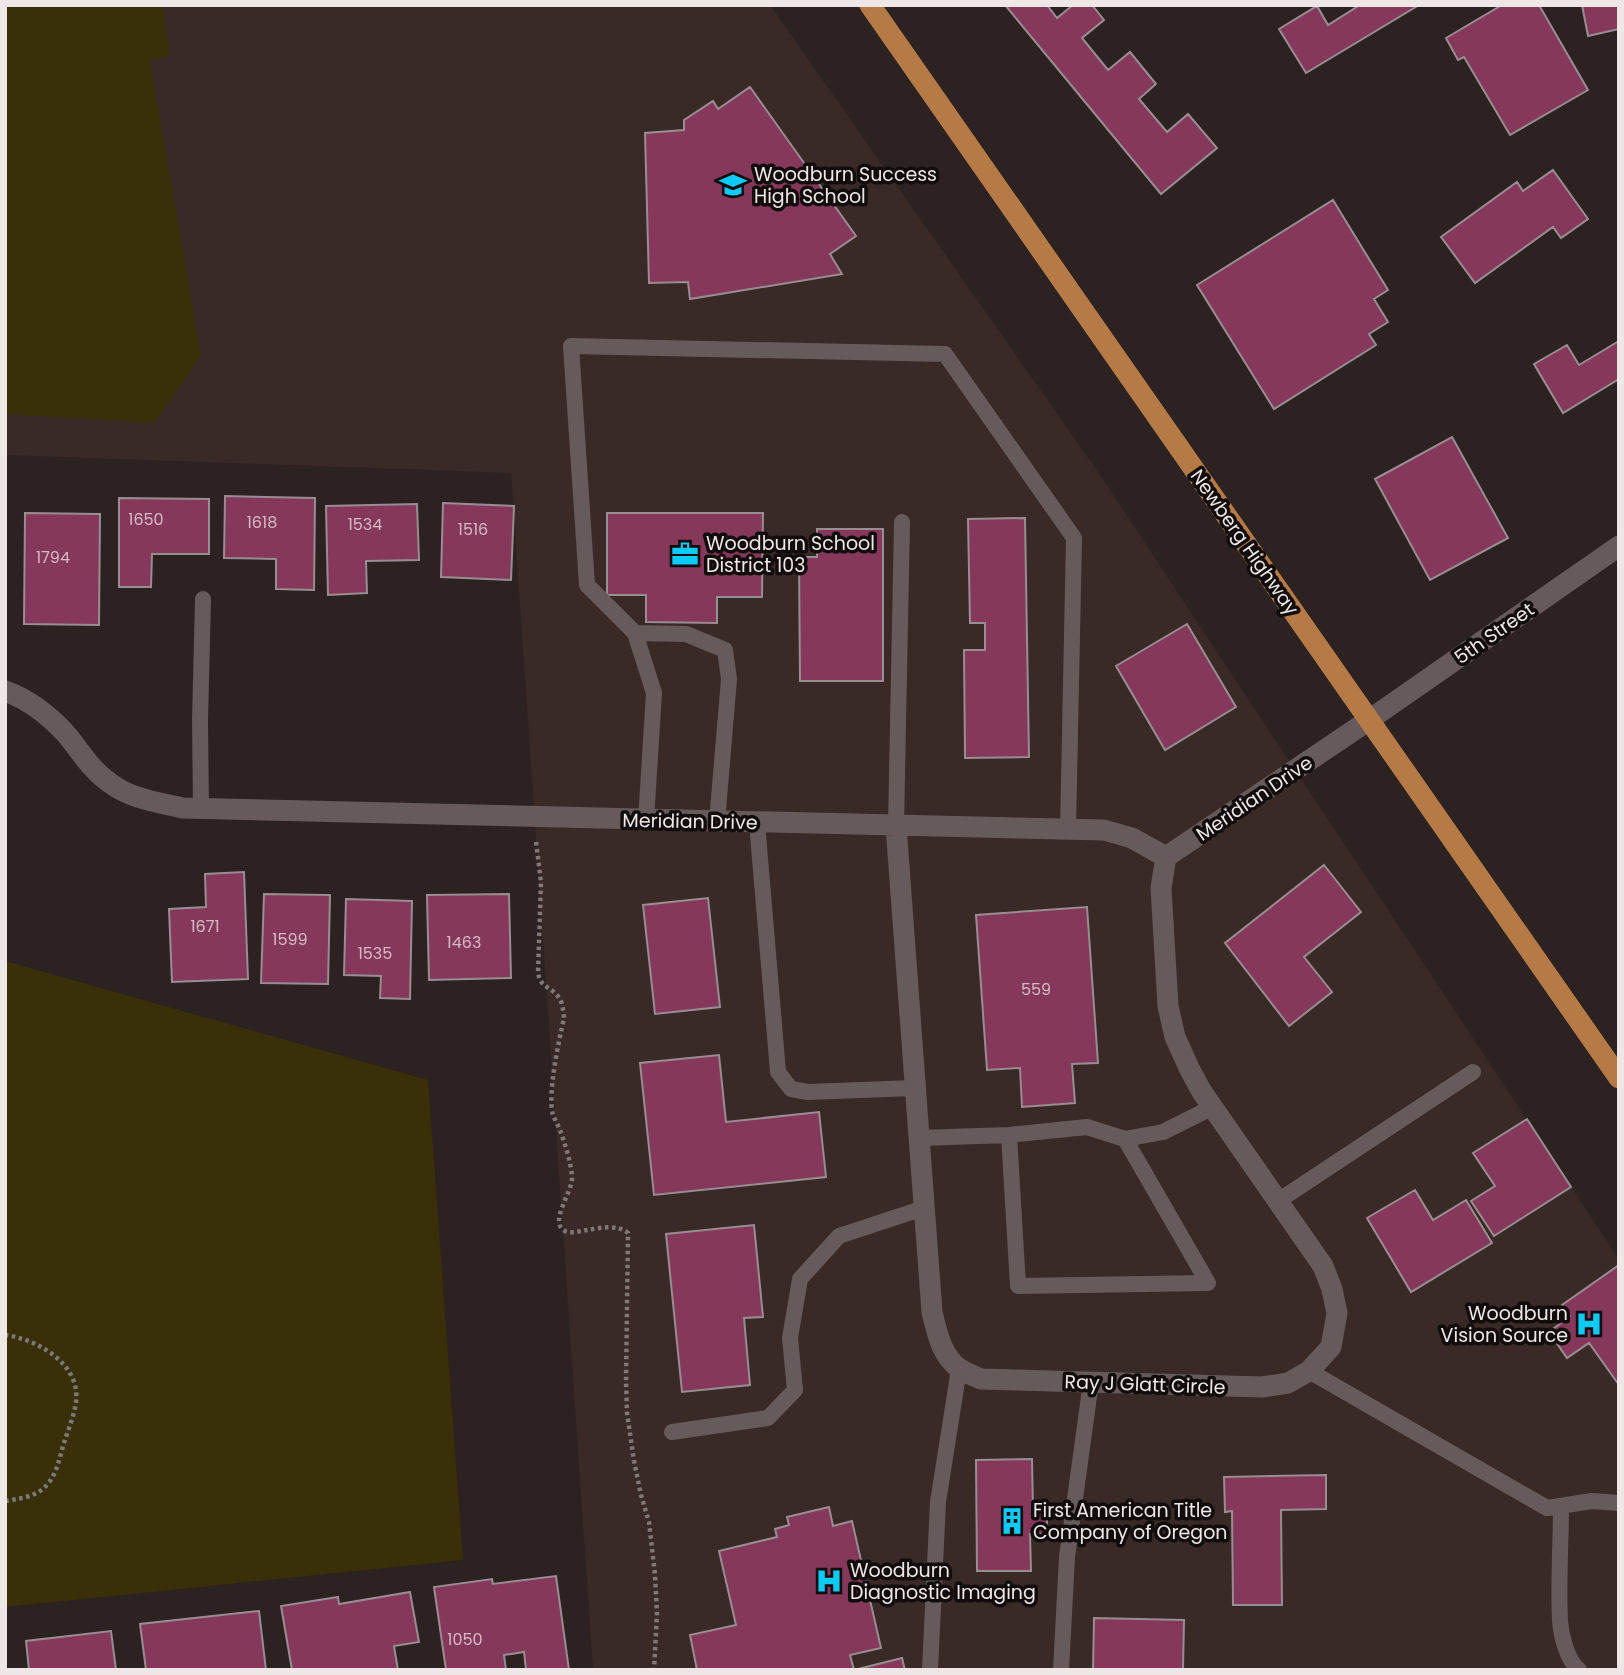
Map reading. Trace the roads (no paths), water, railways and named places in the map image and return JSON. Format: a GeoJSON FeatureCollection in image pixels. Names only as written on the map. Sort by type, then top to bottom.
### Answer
{"type":"FeatureCollection","features":[{"type":"Feature","properties":{"kind":"main road","name":"Newberg Highway"},"geometry":{"type":"LineString","coordinates":[[870,5],[1619,1078]]}},
{"type":"Feature","properties":{"kind":"street","name":"5th Street"},"geometry":{"type":"LineString","coordinates":[[1369,720],[1619,546]]}},
{"type":"Feature","properties":{"kind":"street","name":"Meridian Drive"},"geometry":{"type":"LineString","coordinates":[[5,691],[34,704],[52,719],[89,765],[110,783],[126,793],[182,808],[1104,830],[1132,838],[1166,856],[1369,720]]}},
{"type":"Feature","properties":{"kind":"street"},"geometry":{"type":"LineString","coordinates":[[895,826],[932,1312],[944,1353],[959,1369]]}},
{"type":"Feature","properties":{"kind":"street","name":"Ray J Glatt Circle"},"geometry":{"type":"LineString","coordinates":[[959,1369],[981,1379],[1262,1387],[1287,1384],[1309,1371],[1331,1347],[1337,1313],[1323,1266],[1213,1107],[1190,1070],[1175,1037],[1168,1006],[1161,888],[1166,856]]}},
{"type":"Feature","properties":{"kind":"lane"},"geometry":{"type":"LineString","coordinates":[[638,820],[654,693],[635,633],[587,585],[571,345],[945,355],[1074,538],[1068,830]]}},
{"type":"Feature","properties":{"kind":"lane"},"geometry":{"type":"LineString","coordinates":[[895,826],[902,522]]}},
{"type":"Feature","properties":{"kind":"lane"},"geometry":{"type":"LineString","coordinates":[[201,810],[203,599]]}},
{"type":"Feature","properties":{"kind":"lane"},"geometry":{"type":"LineString","coordinates":[[635,633],[686,634],[725,650],[729,679],[717,822]]}},
{"type":"Feature","properties":{"kind":"lane"},"geometry":{"type":"LineString","coordinates":[[757,822],[778,1072],[791,1088],[808,1092],[915,1088]]}},
{"type":"Feature","properties":{"kind":"lane"},"geometry":{"type":"LineString","coordinates":[[1278,1201],[1472,1072]]}},
{"type":"Feature","properties":{"kind":"lane"},"geometry":{"type":"LineString","coordinates":[[919,1138],[1009,1135],[1087,1128],[1125,1139],[1163,1132],[1213,1107]]}},
{"type":"Feature","properties":{"kind":"lane"},"geometry":{"type":"LineString","coordinates":[[1009,1135],[1018,1286],[1208,1283],[1125,1139]]}},
{"type":"Feature","properties":{"kind":"lane"},"geometry":{"type":"LineString","coordinates":[[672,1432],[768,1419],[794,1390],[790,1338],[800,1279],[839,1236],[924,1208]]}},
{"type":"Feature","properties":{"kind":"lane"},"geometry":{"type":"LineString","coordinates":[[930,1670],[938,1502],[959,1369]]}},
{"type":"Feature","properties":{"kind":"lane"},"geometry":{"type":"LineString","coordinates":[[1309,1371],[1548,1508],[1592,1501],[1619,1503]]}},
{"type":"Feature","properties":{"kind":"lane"},"geometry":{"type":"LineString","coordinates":[[1061,1670],[1068,1557],[1091,1382]]}},
{"type":"Feature","properties":{"kind":"lane"},"geometry":{"type":"LineString","coordinates":[[1561,1506],[1560,1622],[1573,1665],[1579,1670]]}},
{"type":"Feature","properties":{"kind":"place","name":"Woodburn Success High School"},"geometry":{"type":"Point","coordinates":[733,185]}},
{"type":"Feature","properties":{"kind":"place","name":"Woodburn School District 103"},"geometry":{"type":"Point","coordinates":[685,554]}},
{"type":"Feature","properties":{"kind":"place","name":"Woodburn Vision Source"},"geometry":{"type":"Point","coordinates":[1589,1324]}},
{"type":"Feature","properties":{"kind":"place","name":"First American Title Company of Oregon"},"geometry":{"type":"Point","coordinates":[1012,1521]}},
{"type":"Feature","properties":{"kind":"place","name":"Woodburn Diagnostic Imaging"},"geometry":{"type":"Point","coordinates":[829,1581]}}]}
